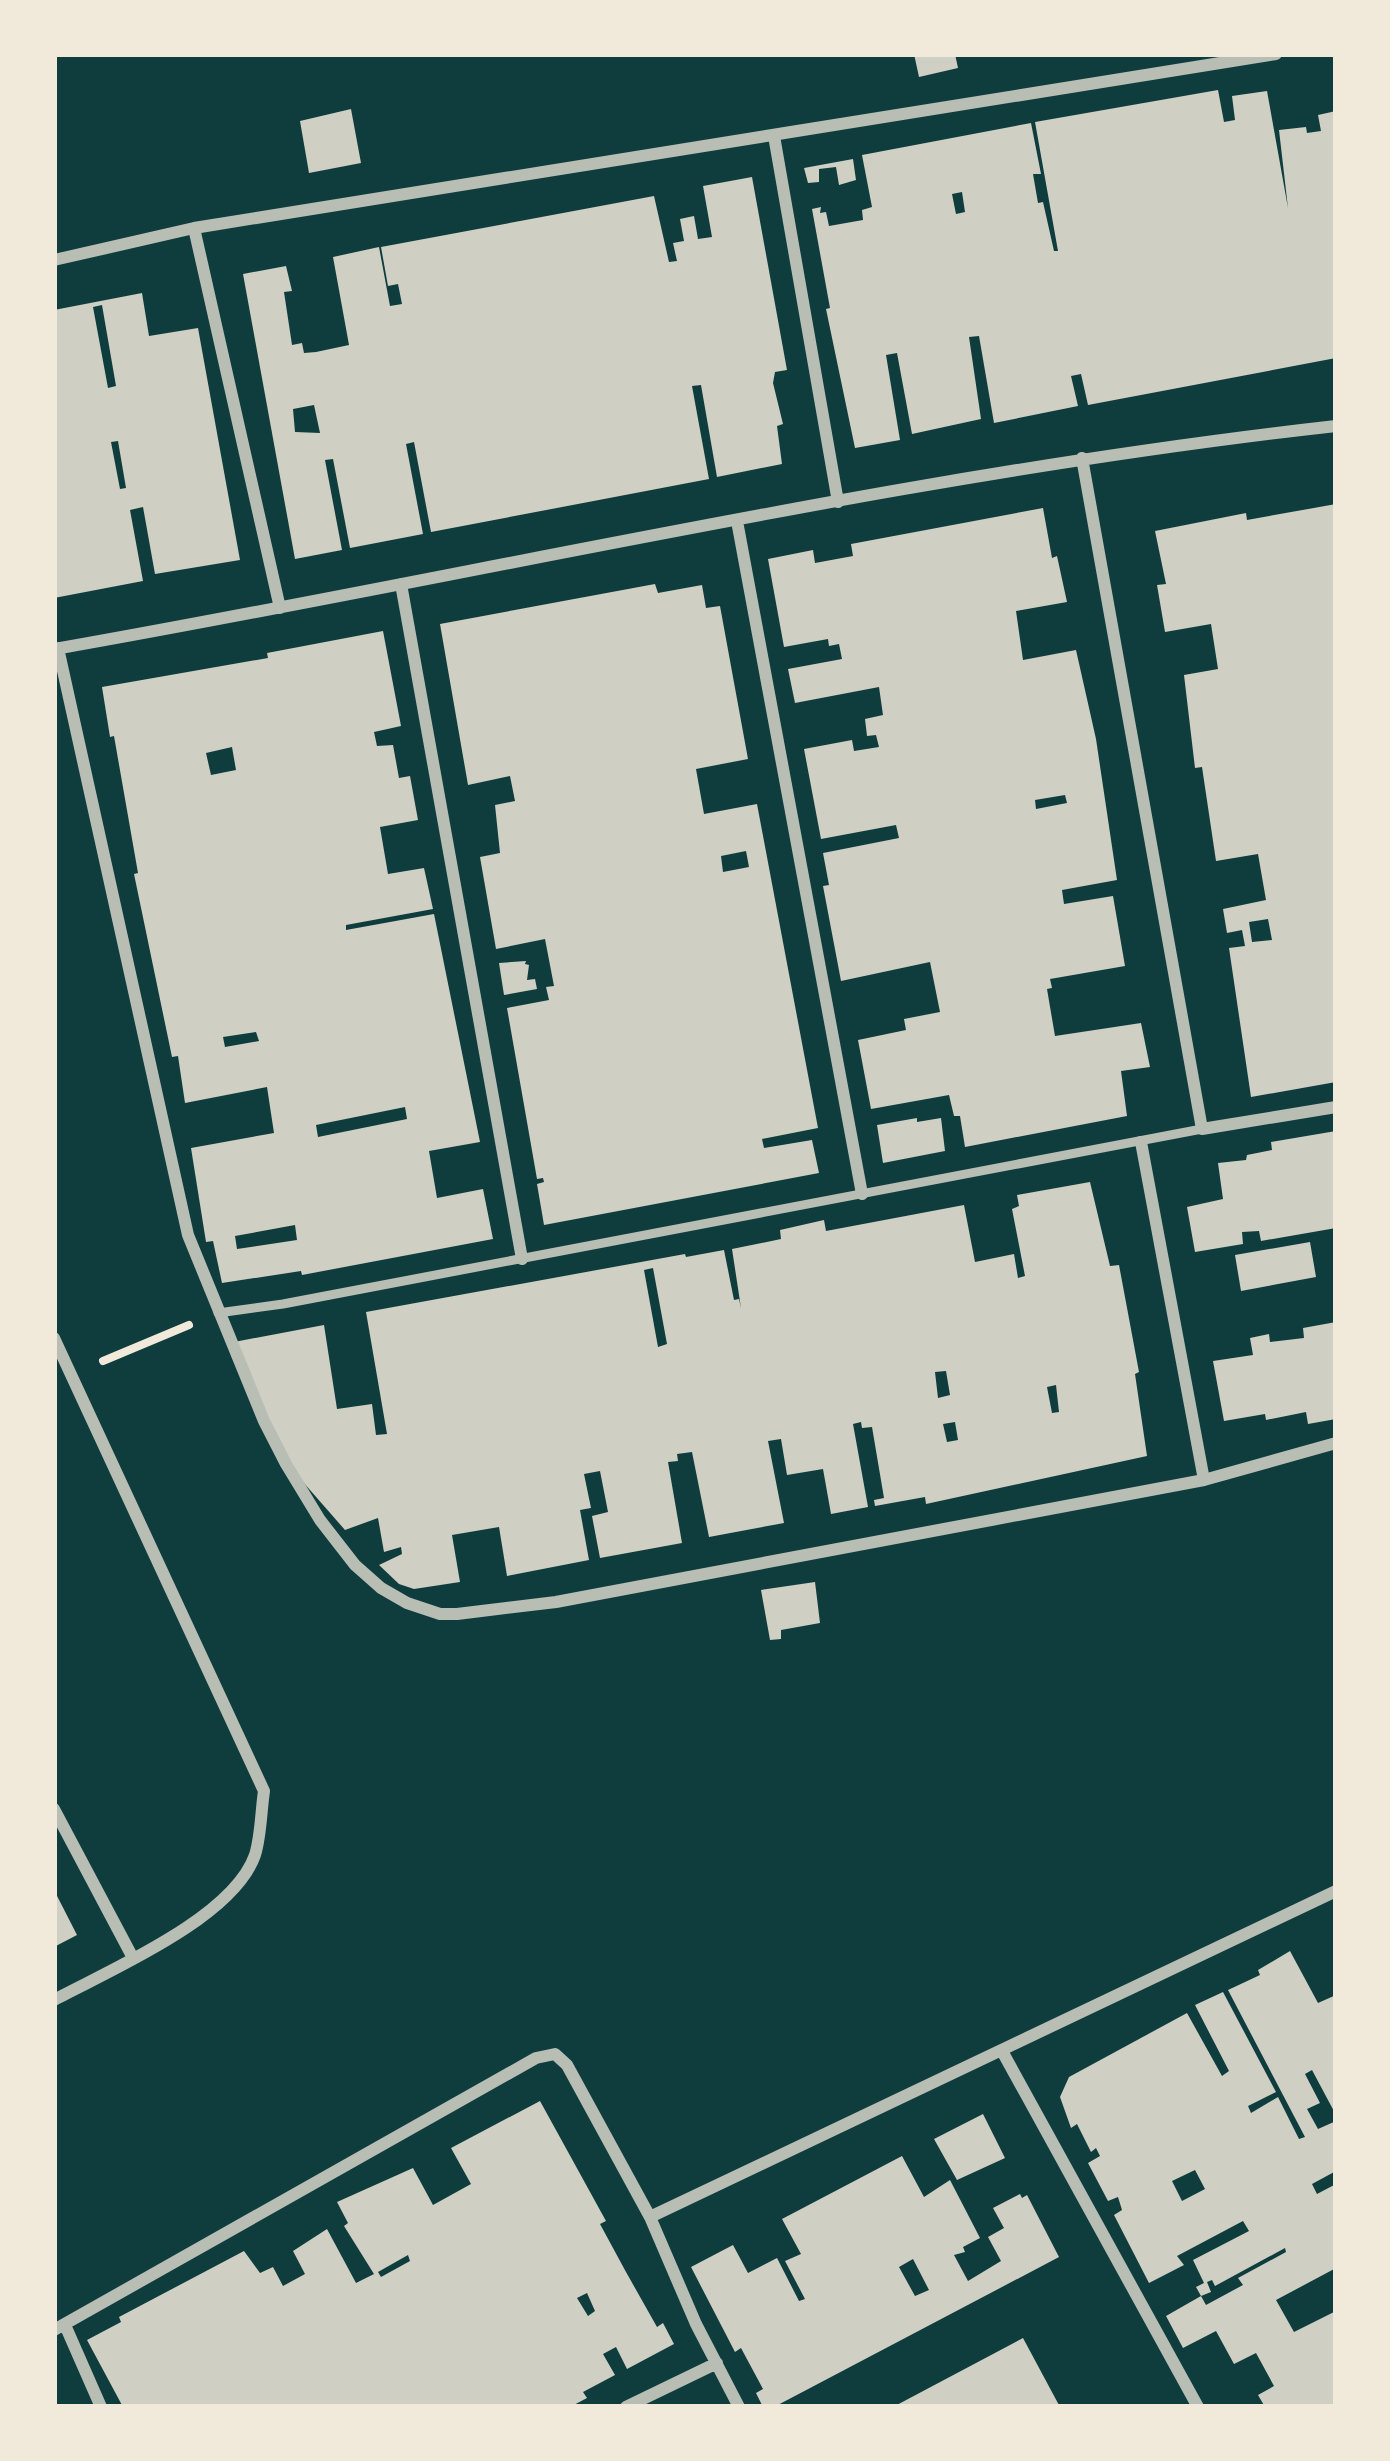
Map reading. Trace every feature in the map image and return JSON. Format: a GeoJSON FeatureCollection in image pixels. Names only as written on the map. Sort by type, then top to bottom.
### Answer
{"type":"FeatureCollection","features":[{"type":"Feature","properties":{"kind":"street"},"geometry":{"type":"LineString","coordinates":[[54,260],[194,228],[1276,54]]}},
{"type":"Feature","properties":{"kind":"street"},"geometry":{"type":"LineString","coordinates":[[774,136],[838,502]]}},
{"type":"Feature","properties":{"kind":"street"},"geometry":{"type":"LineString","coordinates":[[194,228],[280,608]]}},
{"type":"Feature","properties":{"kind":"street"},"geometry":{"type":"LineString","coordinates":[[1336,426],[1082,458],[581,547],[56,649],[188,1235],[264,1421],[320,1520],[355,1565],[381,1588],[440,1614],[556,1602],[1204,1480],[1336,1443]]}},
{"type":"Feature","properties":{"kind":"street"},"geometry":{"type":"LineString","coordinates":[[1082,458],[1202,1129],[1336,1107]]}},
{"type":"Feature","properties":{"kind":"street"},"geometry":{"type":"LineString","coordinates":[[737,521],[862,1194]]}},
{"type":"Feature","properties":{"kind":"street"},"geometry":{"type":"LineString","coordinates":[[400,584],[522,1259]]}},
{"type":"Feature","properties":{"kind":"street"},"geometry":{"type":"LineString","coordinates":[[1141,1142],[1204,1480]]}},
{"type":"Feature","properties":{"kind":"street"},"geometry":{"type":"LineString","coordinates":[[54,1338],[264,1790],[254,1857],[234,1886],[193,1925],[54,2000]]}},
{"type":"Feature","properties":{"kind":"street"},"geometry":{"type":"LineString","coordinates":[[54,1809],[133,1958]]}},
{"type":"Feature","properties":{"kind":"street"},"geometry":{"type":"LineString","coordinates":[[650,2217],[1336,1891]]}},
{"type":"Feature","properties":{"kind":"street"},"geometry":{"type":"LineString","coordinates":[[1002,2051],[1198,2407]]}},
{"type":"Feature","properties":{"kind":"street"},"geometry":{"type":"LineString","coordinates":[[101,2407],[60,2327],[545,2054],[555,2054],[567,2065],[650,2217],[739,2407]]}},
{"type":"Feature","properties":{"kind":"street"},"geometry":{"type":"LineString","coordinates":[[626,2407],[717,2363]]}},
{"type":"Feature","properties":{"kind":"lane"},"geometry":{"type":"LineString","coordinates":[[218,1313],[1202,1129]]}},
{"type":"Feature","properties":{"kind":"path"},"geometry":{"type":"LineString","coordinates":[[72,1375],[218,1313]]}},
{"type":"Feature","properties":{"kind":"building"},"geometry":{"type":"Polygon","coordinates":[[[914,54],[955,54],[958,68],[919,77],[914,54]]]}},
{"type":"Feature","properties":{"kind":"building"},"geometry":{"type":"Polygon","coordinates":[[[1218,90],[1224,122],[1235,120],[1232,96],[1267,91],[1288,208],[1279,130],[1306,127],[1307,133],[1321,131],[1318,115],[1336,111],[1336,358],[1088,405],[1081,374],[1071,376],[1078,406],[994,423],[979,336],[969,337],[981,419],[912,434],[897,353],[886,355],[900,440],[855,448],[826,309],[830,308],[812,209],[821,207],[820,213],[826,212],[829,226],[863,220],[862,210],[872,207],[862,155],[1031,123],[1041,174],[1033,174],[1038,203],[1043,202],[1054,251],[1058,251],[1035,122],[1218,90]],[[962,192],[952,194],[956,214],[965,212],[962,192]]]}},
{"type":"Feature","properties":{"kind":"building"},"geometry":{"type":"Polygon","coordinates":[[[351,109],[361,163],[309,173],[300,121],[351,109]]]}},
{"type":"Feature","properties":{"kind":"building"},"geometry":{"type":"Polygon","coordinates":[[[853,159],[856,180],[839,185],[836,167],[819,169],[819,182],[808,183],[804,168],[853,159]]]}},
{"type":"Feature","properties":{"kind":"building"},"geometry":{"type":"Polygon","coordinates":[[[752,177],[787,370],[775,372],[773,383],[783,424],[777,426],[782,464],[717,477],[701,385],[692,386],[709,479],[431,532],[414,442],[406,444],[423,534],[350,548],[333,459],[325,460],[342,550],[295,559],[243,274],[286,266],[292,291],[284,292],[292,345],[302,343],[304,353],[316,352],[349,345],[333,257],[379,247],[390,306],[402,304],[398,284],[388,286],[381,247],[654,196],[669,262],[677,261],[673,243],[684,241],[680,219],[694,216],[698,239],[712,237],[703,186],[752,177]],[[314,405],[293,409],[295,432],[320,433],[314,405]]]}},
{"type":"Feature","properties":{"kind":"building"},"geometry":{"type":"Polygon","coordinates":[[[142,293],[149,336],[198,328],[240,560],[155,574],[143,507],[130,510],[143,581],[54,598],[54,310],[142,293]],[[102,305],[93,307],[108,388],[116,386],[102,305]],[[118,441],[111,442],[120,489],[126,488],[118,441]]]}},
{"type":"Feature","properties":{"kind":"building"},"geometry":{"type":"Polygon","coordinates":[[[1336,504],[1336,1082],[1251,1097],[1229,948],[1245,946],[1242,930],[1227,933],[1223,909],[1266,900],[1258,854],[1216,861],[1202,767],[1195,768],[1184,675],[1218,669],[1211,624],[1165,632],[1157,585],[1166,584],[1155,531],[1246,513],[1247,520],[1336,504]],[[1268,919],[1249,922],[1252,942],[1272,940],[1268,919]]]}},
{"type":"Feature","properties":{"kind":"building"},"geometry":{"type":"Polygon","coordinates":[[[1043,508],[1052,558],[1057,556],[1067,602],[1016,611],[1023,660],[1076,650],[1096,739],[1117,880],[1062,890],[1064,904],[1113,896],[1125,966],[1050,979],[1052,988],[1047,989],[1055,1036],[1141,1023],[1150,1067],[1121,1071],[1127,1116],[965,1147],[960,1116],[954,1116],[949,1095],[871,1109],[858,1040],[906,1030],[904,1019],[940,1012],[930,962],[841,981],[823,886],[829,885],[823,853],[899,838],[896,825],[821,839],[804,749],[852,740],[854,751],[879,747],[876,735],[867,736],[865,719],[883,715],[879,687],[795,703],[788,669],[842,659],[839,644],[829,646],[828,639],[784,647],[768,559],[813,550],[815,563],[853,556],[851,544],[1043,508]],[[1065,795],[1035,800],[1036,809],[1067,803],[1065,795]]]}},
{"type":"Feature","properties":{"kind":"building"},"geometry":{"type":"Polygon","coordinates":[[[655,584],[658,593],[702,585],[706,608],[720,606],[748,759],[696,769],[704,814],[757,804],[818,1128],[762,1139],[764,1148],[812,1140],[819,1173],[544,1225],[537,1184],[544,1182],[537,1179],[507,1008],[549,1000],[546,987],[554,986],[545,939],[496,949],[480,857],[500,853],[495,805],[515,801],[510,776],[468,785],[440,624],[655,584]],[[746,851],[721,856],[723,872],[749,867],[746,851]]]}},
{"type":"Feature","properties":{"kind":"building"},"geometry":{"type":"Polygon","coordinates":[[[383,631],[401,726],[374,732],[377,746],[393,745],[399,778],[410,776],[418,820],[380,827],[388,874],[424,868],[433,909],[346,925],[346,930],[434,914],[480,1142],[429,1151],[437,1198],[483,1189],[493,1239],[302,1275],[301,1271],[222,1283],[213,1241],[206,1242],[191,1148],[274,1133],[267,1087],[185,1103],[134,874],[138,873],[102,687],[268,658],[267,653],[383,631]],[[232,747],[206,753],[211,775],[236,770],[232,747]],[[256,1032],[223,1037],[225,1047],[259,1041],[256,1032]],[[405,1107],[316,1125],[318,1137],[407,1119],[405,1107]],[[295,1225],[235,1236],[237,1249],[297,1240],[295,1225]]]}},
{"type":"Feature","properties":{"kind":"building"},"geometry":{"type":"Polygon","coordinates":[[[526,961],[527,980],[535,979],[537,989],[504,995],[499,963],[526,961]]]}},
{"type":"Feature","properties":{"kind":"building"},"geometry":{"type":"Polygon","coordinates":[[[917,1118],[917,1122],[941,1118],[945,1151],[883,1163],[877,1125],[917,1118]]]}},
{"type":"Feature","properties":{"kind":"building"},"geometry":{"type":"Polygon","coordinates":[[[1336,1131],[1336,1228],[1261,1241],[1259,1231],[1242,1232],[1243,1244],[1195,1252],[1187,1207],[1223,1199],[1218,1163],[1246,1160],[1247,1155],[1272,1150],[1271,1142],[1336,1131]]]}},
{"type":"Feature","properties":{"kind":"building"},"geometry":{"type":"Polygon","coordinates":[[[1090,1182],[1110,1266],[1119,1265],[1139,1372],[1135,1374],[1147,1456],[926,1504],[925,1497],[875,1506],[874,1500],[884,1498],[872,1427],[862,1428],[861,1422],[853,1424],[868,1507],[831,1514],[823,1469],[787,1475],[781,1439],[768,1441],[784,1523],[709,1537],[692,1452],[677,1454],[678,1461],[668,1462],[682,1543],[600,1558],[592,1516],[608,1512],[600,1471],[584,1474],[591,1508],[580,1510],[589,1560],[507,1576],[499,1527],[452,1535],[460,1582],[414,1589],[399,1584],[379,1565],[402,1554],[401,1547],[384,1552],[378,1518],[345,1530],[296,1474],[234,1342],[324,1325],[337,1409],[372,1404],[376,1435],[387,1434],[366,1312],[724,1250],[734,1300],[739,1299],[741,1308],[732,1249],[781,1239],[780,1230],[824,1220],[826,1231],[964,1205],[975,1262],[1014,1254],[1018,1278],[1025,1276],[1012,1209],[1019,1206],[1017,1195],[1090,1182]],[[653,1268],[644,1270],[658,1347],[667,1344],[653,1268]],[[946,1371],[935,1372],[938,1398],[950,1395],[946,1371]],[[1056,1385],[1047,1387],[1052,1413],[1059,1412],[1056,1385]],[[955,1422],[943,1424],[947,1442],[958,1440],[955,1422]]]}},
{"type":"Feature","properties":{"kind":"building"},"geometry":{"type":"Polygon","coordinates":[[[1310,1242],[1316,1277],[1241,1291],[1235,1255],[1310,1242]]]}},
{"type":"Feature","properties":{"kind":"building"},"geometry":{"type":"Polygon","coordinates":[[[1336,1322],[1336,1419],[1308,1424],[1306,1412],[1224,1421],[1213,1361],[1253,1355],[1250,1338],[1269,1334],[1270,1342],[1304,1338],[1303,1328],[1336,1322]]]}},
{"type":"Feature","properties":{"kind":"building"},"geometry":{"type":"Polygon","coordinates":[[[815,1582],[820,1623],[781,1630],[781,1639],[770,1640],[761,1590],[815,1582]]]}},
{"type":"Feature","properties":{"kind":"building"},"geometry":{"type":"Polygon","coordinates":[[[54,1890],[77,1935],[54,1947],[54,1890]]]}},
{"type":"Feature","properties":{"kind":"building"},"geometry":{"type":"Polygon","coordinates":[[[1290,1951],[1318,2003],[1336,1995],[1336,2115],[1312,2070],[1305,2074],[1320,2103],[1307,2109],[1318,2129],[1336,2121],[1336,2171],[1312,2184],[1317,2194],[1336,2184],[1336,2268],[1276,2300],[1294,2332],[1336,2311],[1336,2407],[1265,2407],[1258,2395],[1274,2386],[1256,2353],[1234,2364],[1216,2331],[1183,2348],[1166,2316],[1201,2296],[1196,2287],[1204,2283],[1193,2260],[1249,2231],[1243,2221],[1177,2256],[1184,2265],[1149,2283],[1114,2215],[1122,2210],[1118,2197],[1108,2201],[1088,2163],[1100,2156],[1096,2148],[1091,2152],[1077,2124],[1071,2128],[1060,2097],[1069,2077],[1187,2013],[1222,2076],[1229,2071],[1195,2005],[1223,1992],[1276,2092],[1248,2106],[1251,2113],[1278,2097],[1299,2139],[1305,2137],[1228,1990],[1260,1975],[1258,1970],[1290,1951]],[[1195,2170],[1172,2181],[1182,2201],[1205,2189],[1195,2170]],[[1285,2248],[1215,2286],[1212,2280],[1207,2282],[1211,2292],[1201,2296],[1206,2305],[1243,2285],[1238,2278],[1286,2252],[1285,2248]]]}},
{"type":"Feature","properties":{"kind":"building"},"geometry":{"type":"Polygon","coordinates":[[[540,2101],[606,2221],[600,2224],[626,2272],[657,2327],[663,2323],[674,2344],[627,2369],[616,2347],[603,2354],[615,2375],[583,2392],[587,2398],[570,2407],[123,2407],[87,2340],[121,2322],[119,2317],[244,2251],[260,2273],[273,2267],[283,2286],[305,2274],[293,2251],[327,2229],[356,2283],[374,2274],[344,2226],[348,2223],[337,2202],[413,2168],[433,2205],[471,2184],[451,2148],[540,2101]],[[408,2255],[378,2272],[381,2277],[410,2261],[408,2255]],[[587,2293],[577,2298],[588,2316],[595,2311],[587,2293]]]}},
{"type":"Feature","properties":{"kind":"building"},"geometry":{"type":"Polygon","coordinates":[[[983,2114],[1005,2158],[957,2180],[934,2139],[983,2114]]]}},
{"type":"Feature","properties":{"kind":"building"},"geometry":{"type":"Polygon","coordinates":[[[902,2156],[924,2197],[950,2180],[980,2238],[954,2255],[968,2281],[1001,2261],[988,2237],[1004,2228],[993,2208],[1020,2194],[1022,2198],[1027,2195],[1059,2257],[774,2407],[763,2407],[756,2393],[763,2389],[741,2348],[735,2352],[691,2267],[733,2245],[748,2273],[777,2258],[799,2301],[805,2299],[785,2261],[801,2254],[782,2219],[902,2156]],[[913,2259],[899,2267],[915,2296],[929,2290],[913,2259]]]}},
{"type":"Feature","properties":{"kind":"building"},"geometry":{"type":"Polygon","coordinates":[[[1023,2338],[1060,2407],[893,2407],[1023,2338]]]}}]}
